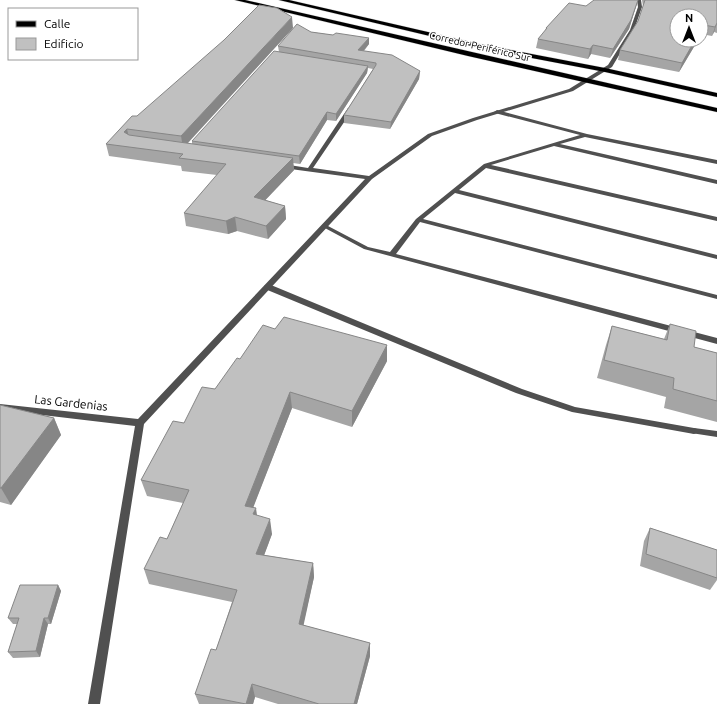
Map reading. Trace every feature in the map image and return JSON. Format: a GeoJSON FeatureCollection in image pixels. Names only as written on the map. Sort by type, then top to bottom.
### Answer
{"type":"FeatureCollection","features":[{"type":"Feature","properties":{"kind":"main road","name":"Corredor Periférico Sur"},"geometry":{"type":"LineString","coordinates":[[238,0],[717,110]]}},
{"type":"Feature","properties":{"kind":"main road","name":"Corredor Periférico Sur"},"geometry":{"type":"LineString","coordinates":[[282,0],[480,46],[605,70],[717,95]]}},
{"type":"Feature","properties":{"kind":"street"},"geometry":{"type":"LineString","coordinates":[[94,704],[140,423],[326,227],[370,178],[430,135],[497,112],[571,90],[605,70],[610,66],[632,30],[640,6],[639,0]]}},
{"type":"Feature","properties":{"kind":"street"},"geometry":{"type":"LineString","coordinates":[[310,169],[352,106]]}},
{"type":"Feature","properties":{"kind":"street"},"geometry":{"type":"LineString","coordinates":[[497,112],[585,135],[717,162]]}},
{"type":"Feature","properties":{"kind":"street"},"geometry":{"type":"LineString","coordinates":[[392,255],[418,220],[486,166],[585,135]]}},
{"type":"Feature","properties":{"kind":"street"},"geometry":{"type":"LineString","coordinates":[[554,145],[717,182]]}},
{"type":"Feature","properties":{"kind":"street"},"geometry":{"type":"LineString","coordinates":[[279,165],[370,178]]}},
{"type":"Feature","properties":{"kind":"street"},"geometry":{"type":"LineString","coordinates":[[486,166],[717,219]]}},
{"type":"Feature","properties":{"kind":"street"},"geometry":{"type":"LineString","coordinates":[[454,191],[717,257]]}},
{"type":"Feature","properties":{"kind":"street"},"geometry":{"type":"LineString","coordinates":[[418,220],[717,296]]}},
{"type":"Feature","properties":{"kind":"street"},"geometry":{"type":"LineString","coordinates":[[326,227],[366,248],[717,341]]}},
{"type":"Feature","properties":{"kind":"street"},"geometry":{"type":"LineString","coordinates":[[268,288],[533,395],[575,410],[717,434]]}},
{"type":"Feature","properties":{"kind":"street","name":"Las Gardenias"},"geometry":{"type":"LineString","coordinates":[[0,408],[140,423]]}},
{"type":"Feature","properties":{"kind":"building"},"geometry":{"type":"Polygon","coordinates":[[[594,0],[638,0],[631,20],[613,49],[593,45],[590,49],[538,39],[569,3],[586,6],[594,0]]]}},
{"type":"Feature","properties":{"kind":"building"},"geometry":{"type":"Polygon","coordinates":[[[645,0],[717,0],[717,23],[715,27],[709,26],[709,8],[669,8],[669,48],[690,48],[682,63],[620,50],[638,21],[645,0]]]}},
{"type":"Feature","properties":{"kind":"building"},"geometry":{"type":"Polygon","coordinates":[[[259,5],[277,8],[292,17],[181,136],[127,129],[124,132],[129,135],[293,158],[254,197],[285,206],[266,226],[235,217],[226,221],[184,213],[226,164],[179,158],[183,154],[106,144],[132,116],[137,116],[224,40],[259,5]]]}},
{"type":"Feature","properties":{"kind":"building"},"geometry":{"type":"Polygon","coordinates":[[[297,24],[311,32],[333,35],[336,33],[369,38],[358,50],[392,55],[420,71],[391,122],[344,115],[376,63],[278,46],[297,24]]]}},
{"type":"Feature","properties":{"kind":"building"},"geometry":{"type":"Polygon","coordinates":[[[274,51],[368,66],[336,114],[327,112],[299,156],[192,141],[274,51]]]}},
{"type":"Feature","properties":{"kind":"building"},"geometry":{"type":"Polygon","coordinates":[[[284,317],[387,345],[352,411],[290,392],[245,506],[256,508],[253,514],[270,519],[256,554],[313,563],[299,624],[370,643],[354,704],[319,704],[252,684],[246,704],[195,694],[211,649],[216,650],[237,590],[144,569],[160,537],[167,539],[189,490],[141,480],[173,421],[184,423],[202,387],[215,389],[237,358],[240,359],[263,325],[275,329],[284,317]]]}},
{"type":"Feature","properties":{"kind":"building"},"geometry":{"type":"Polygon","coordinates":[[[670,324],[696,331],[694,347],[717,353],[717,401],[673,389],[674,378],[604,360],[612,326],[667,340],[670,324]]]}},
{"type":"Feature","properties":{"kind":"building"},"geometry":{"type":"Polygon","coordinates":[[[0,405],[54,418],[1,488],[0,488],[0,405]]]}},
{"type":"Feature","properties":{"kind":"building"},"geometry":{"type":"Polygon","coordinates":[[[650,528],[717,550],[717,578],[646,554],[650,528]]]}},
{"type":"Feature","properties":{"kind":"building"},"geometry":{"type":"Polygon","coordinates":[[[20,585],[58,585],[48,618],[44,618],[36,651],[8,652],[19,618],[8,618],[20,585]]]}}]}
